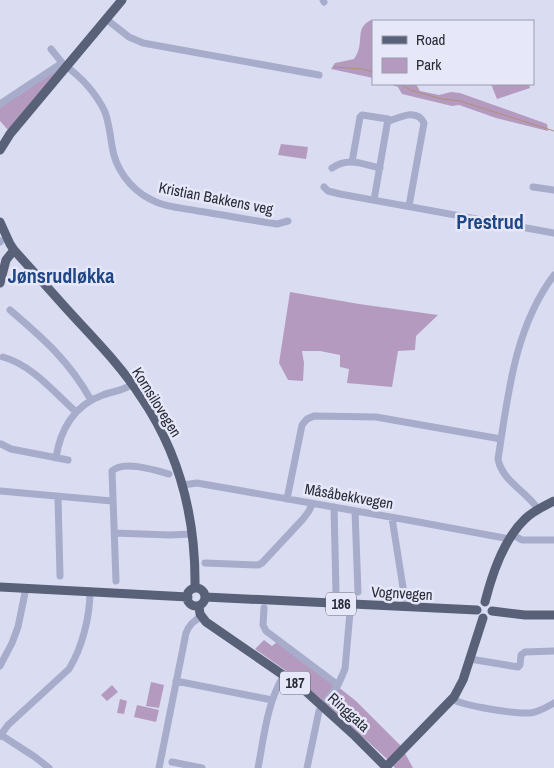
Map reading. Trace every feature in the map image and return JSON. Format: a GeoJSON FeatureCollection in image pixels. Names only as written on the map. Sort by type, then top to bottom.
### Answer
{"type":"FeatureCollection","features":[{"type":"Feature","properties":{"kind":"main road"},"geometry":{"type":"LineString","coordinates":[[0,150],[10,134],[65,65],[122,0]]}},
{"type":"Feature","properties":{"kind":"main road","name":"Kornsilovegen"},"geometry":{"type":"LineString","coordinates":[[0,222],[13,251]]}},
{"type":"Feature","properties":{"kind":"main road","name":"Kornsilovegen"},"geometry":{"type":"LineString","coordinates":[[0,234],[4,244],[26,263],[115,363],[132,384],[159,427],[172,452],[188,502],[196,588]]}},
{"type":"Feature","properties":{"kind":"main road"},"geometry":{"type":"LineString","coordinates":[[0,283],[3,264],[13,251]]}},
{"type":"Feature","properties":{"kind":"main road"},"geometry":{"type":"LineString","coordinates":[[485,602],[491,581],[511,537],[525,519],[554,500]]}},
{"type":"Feature","properties":{"kind":"main road"},"geometry":{"type":"LineString","coordinates":[[0,587],[188,597]]}},
{"type":"Feature","properties":{"kind":"main road"},"geometry":{"type":"LineString","coordinates":[[196,588],[202,590],[205,597],[199,606],[191,604],[188,597],[190,592],[196,588]]}},
{"type":"Feature","properties":{"kind":"main road","name":"Vognvegen"},"geometry":{"type":"LineString","coordinates":[[205,597],[477,610]]}},
{"type":"Feature","properties":{"kind":"main road"},"geometry":{"type":"LineString","coordinates":[[485,602],[491,605],[492,611],[489,616],[483,618],[478,614],[477,610],[479,604],[485,602]]}},
{"type":"Feature","properties":{"kind":"main road"},"geometry":{"type":"LineString","coordinates":[[199,606],[201,617]]}},
{"type":"Feature","properties":{"kind":"main road"},"geometry":{"type":"LineString","coordinates":[[492,611],[525,615],[554,614]]}},
{"type":"Feature","properties":{"kind":"main road","name":"Ringgata"},"geometry":{"type":"LineString","coordinates":[[201,617],[284,675],[322,706],[387,767]]}},
{"type":"Feature","properties":{"kind":"main road"},"geometry":{"type":"LineString","coordinates":[[387,767],[452,700],[461,685],[483,618]]}},
{"type":"Feature","properties":{"kind":"street"},"geometry":{"type":"LineString","coordinates":[[106,19],[129,37],[143,43],[318,75]]}},
{"type":"Feature","properties":{"kind":"street"},"geometry":{"type":"LineString","coordinates":[[51,50],[65,65]]}},
{"type":"Feature","properties":{"kind":"street"},"geometry":{"type":"LineString","coordinates":[[0,104],[59,64],[65,65]]}},
{"type":"Feature","properties":{"kind":"street","name":"Kristian Bakkens veg"},"geometry":{"type":"LineString","coordinates":[[65,65],[88,86],[101,105],[108,122],[114,154],[125,178],[150,200],[169,206],[277,224],[288,221]]}},
{"type":"Feature","properties":{"kind":"street"},"geometry":{"type":"LineString","coordinates":[[389,121],[412,114],[420,117],[424,123],[409,206]]}},
{"type":"Feature","properties":{"kind":"street"},"geometry":{"type":"LineString","coordinates":[[352,162],[360,117],[362,115],[386,118],[389,121]]}},
{"type":"Feature","properties":{"kind":"street"},"geometry":{"type":"LineString","coordinates":[[374,200],[389,121]]}},
{"type":"Feature","properties":{"kind":"street"},"geometry":{"type":"LineString","coordinates":[[332,168],[342,162],[352,162],[380,168]]}},
{"type":"Feature","properties":{"kind":"street"},"geometry":{"type":"LineString","coordinates":[[324,187],[328,191],[340,194],[554,233]]}},
{"type":"Feature","properties":{"kind":"street"},"geometry":{"type":"LineString","coordinates":[[533,187],[554,190]]}},
{"type":"Feature","properties":{"kind":"street"},"geometry":{"type":"LineString","coordinates":[[538,509],[531,499],[502,471],[498,459],[522,334],[533,308],[554,275]]}},
{"type":"Feature","properties":{"kind":"street"},"geometry":{"type":"LineString","coordinates":[[10,310],[33,328],[54,349],[81,382],[91,400]]}},
{"type":"Feature","properties":{"kind":"street"},"geometry":{"type":"LineString","coordinates":[[3,357],[15,361],[27,369],[76,412]]}},
{"type":"Feature","properties":{"kind":"street"},"geometry":{"type":"LineString","coordinates":[[56,458],[63,430],[76,412],[91,400],[132,384]]}},
{"type":"Feature","properties":{"kind":"street"},"geometry":{"type":"LineString","coordinates":[[287,499],[302,425],[307,419],[314,416],[376,417],[501,439]]}},
{"type":"Feature","properties":{"kind":"street"},"geometry":{"type":"LineString","coordinates":[[1,444],[11,449],[68,460]]}},
{"type":"Feature","properties":{"kind":"street"},"geometry":{"type":"LineString","coordinates":[[116,581],[112,471],[114,468],[126,466],[168,474]]}},
{"type":"Feature","properties":{"kind":"street","name":"Måsåbekkvegen"},"geometry":{"type":"LineString","coordinates":[[183,485],[197,483],[507,538],[554,540]]}},
{"type":"Feature","properties":{"kind":"street"},"geometry":{"type":"LineString","coordinates":[[0,491],[112,501]]}},
{"type":"Feature","properties":{"kind":"street"},"geometry":{"type":"LineString","coordinates":[[58,497],[60,576]]}},
{"type":"Feature","properties":{"kind":"street"},"geometry":{"type":"LineString","coordinates":[[205,563],[252,566],[262,563],[309,511],[312,504]]}},
{"type":"Feature","properties":{"kind":"street"},"geometry":{"type":"LineString","coordinates":[[334,507],[336,592]]}},
{"type":"Feature","properties":{"kind":"street"},"geometry":{"type":"LineString","coordinates":[[355,511],[358,592]]}},
{"type":"Feature","properties":{"kind":"street"},"geometry":{"type":"LineString","coordinates":[[392,518],[405,600]]}},
{"type":"Feature","properties":{"kind":"street"},"geometry":{"type":"LineString","coordinates":[[114,533],[192,534]]}},
{"type":"Feature","properties":{"kind":"street"},"geometry":{"type":"LineString","coordinates":[[0,666],[18,627],[26,588]]}},
{"type":"Feature","properties":{"kind":"street"},"geometry":{"type":"LineString","coordinates":[[49,768],[35,756],[0,736],[8,726],[68,669],[76,658],[90,592]]}},
{"type":"Feature","properties":{"kind":"street"},"geometry":{"type":"LineString","coordinates":[[264,608],[263,625],[266,631],[338,685]]}},
{"type":"Feature","properties":{"kind":"street"},"geometry":{"type":"LineString","coordinates":[[307,768],[319,711],[338,685],[345,668],[350,612]]}},
{"type":"Feature","properties":{"kind":"street"},"geometry":{"type":"LineString","coordinates":[[159,768],[186,633],[194,620],[201,617]]}},
{"type":"Feature","properties":{"kind":"street"},"geometry":{"type":"LineString","coordinates":[[470,659],[518,668],[522,655],[525,652],[554,652]]}},
{"type":"Feature","properties":{"kind":"street"},"geometry":{"type":"LineString","coordinates":[[258,768],[272,700],[278,684],[284,675]]}},
{"type":"Feature","properties":{"kind":"street"},"geometry":{"type":"LineString","coordinates":[[176,681],[272,700]]}},
{"type":"Feature","properties":{"kind":"street"},"geometry":{"type":"LineString","coordinates":[[452,700],[470,706],[530,713],[554,703]]}},
{"type":"Feature","properties":{"kind":"street"},"geometry":{"type":"LineString","coordinates":[[172,762],[202,768]]}},
{"type":"Feature","properties":{"kind":"green space"},"geometry":{"type":"Polygon","coordinates":[[[372,20],[372,78],[331,69],[335,63],[354,59],[359,47],[362,28],[372,20]]]}},
{"type":"Feature","properties":{"kind":"green space"},"geometry":{"type":"Polygon","coordinates":[[[57,71],[8,130],[0,121],[0,107],[57,71]]]}},
{"type":"Feature","properties":{"kind":"green space"},"geometry":{"type":"Polygon","coordinates":[[[393,85],[417,85],[420,91],[439,95],[451,92],[460,93],[547,124],[548,131],[496,118],[459,105],[452,106],[402,94],[398,87],[393,85]]]}},
{"type":"Feature","properties":{"kind":"green space"},"geometry":{"type":"Polygon","coordinates":[[[491,85],[529,85],[530,88],[497,99],[491,85]]]}},
{"type":"Feature","properties":{"kind":"green space"},"geometry":{"type":"Polygon","coordinates":[[[281,144],[308,147],[306,159],[278,155],[281,144]]]}},
{"type":"Feature","properties":{"kind":"green space"},"geometry":{"type":"Polygon","coordinates":[[[290,292],[438,315],[416,336],[415,350],[398,351],[392,387],[347,383],[349,369],[340,367],[340,355],[320,351],[302,351],[304,363],[303,381],[288,380],[279,363],[290,292]]]}},
{"type":"Feature","properties":{"kind":"green space"},"geometry":{"type":"Polygon","coordinates":[[[264,640],[272,646],[277,642],[308,663],[356,701],[401,746],[413,768],[395,768],[302,682],[255,649],[264,640]]]}},
{"type":"Feature","properties":{"kind":"green space"},"geometry":{"type":"Polygon","coordinates":[[[151,682],[164,685],[159,708],[146,706],[151,682]]]}},
{"type":"Feature","properties":{"kind":"green space"},"geometry":{"type":"Polygon","coordinates":[[[112,685],[118,692],[107,701],[101,695],[112,685]]]}},
{"type":"Feature","properties":{"kind":"green space"},"geometry":{"type":"Polygon","coordinates":[[[120,699],[127,701],[124,714],[117,713],[120,699]]]}},
{"type":"Feature","properties":{"kind":"green space"},"geometry":{"type":"Polygon","coordinates":[[[137,705],[159,710],[156,722],[134,717],[137,705]]]}},
{"type":"Feature","properties":{"kind":"waterway"},"geometry":{"type":"LineString","coordinates":[[334,67],[372,72]]}},
{"type":"Feature","properties":{"kind":"waterway"},"geometry":{"type":"LineString","coordinates":[[402,85],[410,90],[442,99],[460,101],[554,131]]}},
{"type":"Feature","properties":{"kind":"district","name":"Prestrud"},"geometry":{"type":"Point","coordinates":[490,221]}},
{"type":"Feature","properties":{"kind":"district","name":"Jønsrudløkka"},"geometry":{"type":"Point","coordinates":[61,275]}}]}
